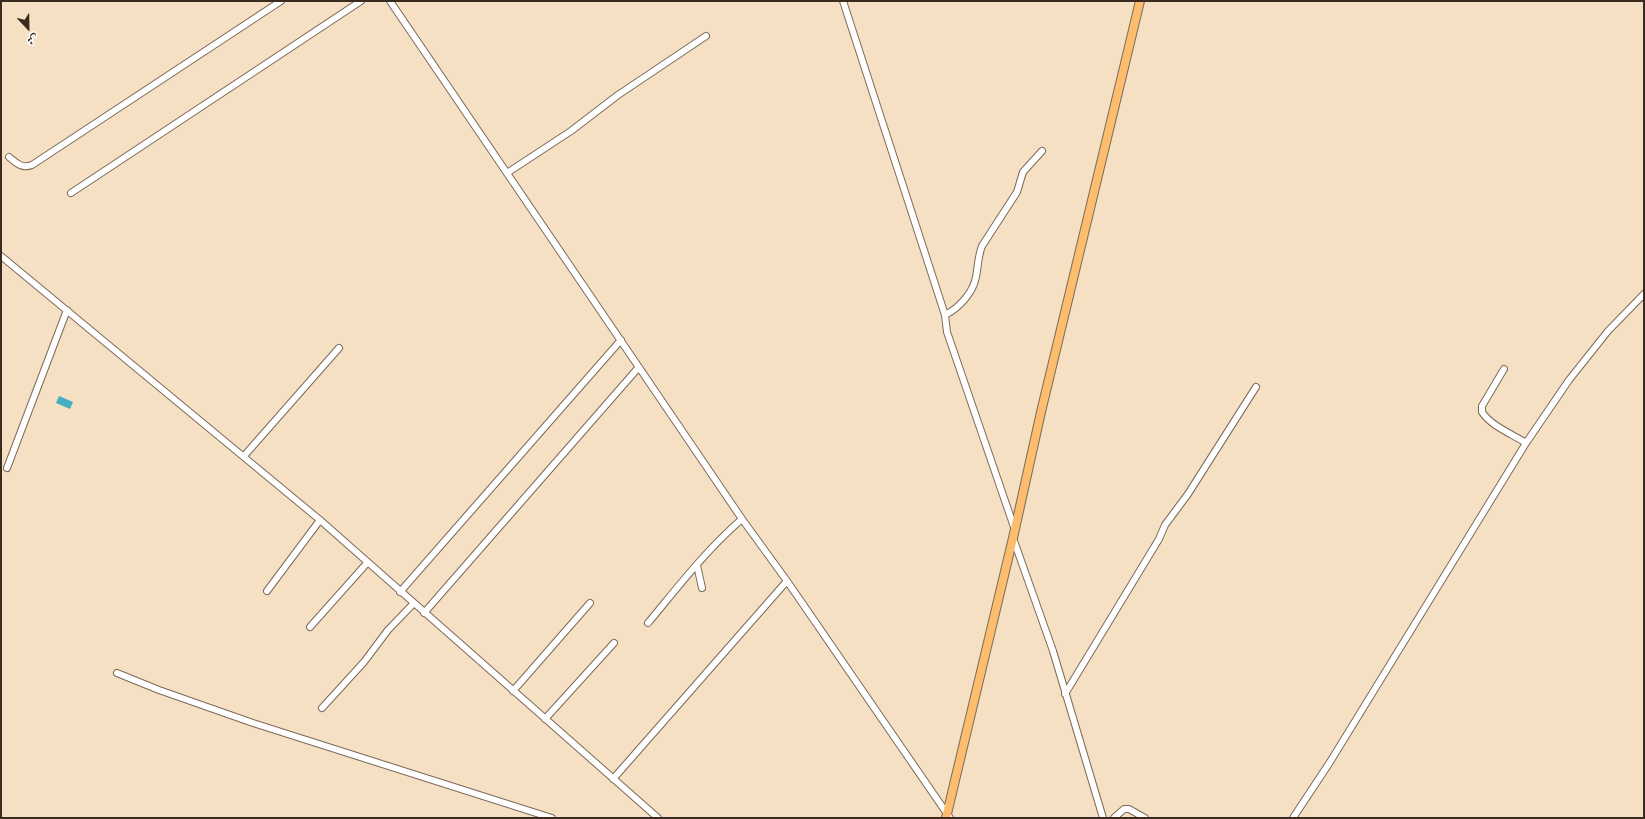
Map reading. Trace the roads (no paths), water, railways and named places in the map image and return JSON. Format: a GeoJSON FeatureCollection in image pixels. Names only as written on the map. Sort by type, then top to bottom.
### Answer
{"type":"FeatureCollection","features":[{"type":"Feature","properties":{"kind":"main road"},"geometry":{"type":"LineString","coordinates":[[948,816],[1041,412],[1140,1]]}},
{"type":"Feature","properties":{"kind":"street"},"geometry":{"type":"LineString","coordinates":[[8,157],[26,167],[32,165],[281,1]]}},
{"type":"Feature","properties":{"kind":"street"},"geometry":{"type":"LineString","coordinates":[[71,193],[361,1]]}},
{"type":"Feature","properties":{"kind":"street"},"geometry":{"type":"LineString","coordinates":[[390,1],[742,519],[786,580],[948,816]]}},
{"type":"Feature","properties":{"kind":"street"},"geometry":{"type":"LineString","coordinates":[[843,1],[945,315],[948,332],[1053,651],[1103,818]]}},
{"type":"Feature","properties":{"kind":"street"},"geometry":{"type":"LineString","coordinates":[[507,173],[571,131],[618,95],[706,36]]}},
{"type":"Feature","properties":{"kind":"street"},"geometry":{"type":"LineString","coordinates":[[945,315],[961,305],[970,290],[976,278],[979,255],[982,246],[1017,192],[1024,172],[1042,151]]}},
{"type":"Feature","properties":{"kind":"street"},"geometry":{"type":"LineString","coordinates":[[1,256],[320,520],[413,604],[658,818]]}},
{"type":"Feature","properties":{"kind":"street"},"geometry":{"type":"LineString","coordinates":[[1293,818],[1330,762],[1526,443],[1569,380],[1612,326],[1644,294]]}},
{"type":"Feature","properties":{"kind":"street"},"geometry":{"type":"LineString","coordinates":[[7,468],[67,310]]}},
{"type":"Feature","properties":{"kind":"street"},"geometry":{"type":"LineString","coordinates":[[400,592],[621,340]]}},
{"type":"Feature","properties":{"kind":"street"},"geometry":{"type":"LineString","coordinates":[[244,456],[339,348]]}},
{"type":"Feature","properties":{"kind":"street"},"geometry":{"type":"LineString","coordinates":[[424,613],[639,367]]}},
{"type":"Feature","properties":{"kind":"street"},"geometry":{"type":"LineString","coordinates":[[1504,369],[1482,406],[1482,412],[1497,426],[1526,443]]}},
{"type":"Feature","properties":{"kind":"street"},"geometry":{"type":"LineString","coordinates":[[1065,694],[1159,539],[1165,525],[1188,494],[1256,387]]}},
{"type":"Feature","properties":{"kind":"street"},"geometry":{"type":"LineString","coordinates":[[648,623],[697,565],[742,519]]}},
{"type":"Feature","properties":{"kind":"street"},"geometry":{"type":"LineString","coordinates":[[266,591],[320,520]]}},
{"type":"Feature","properties":{"kind":"street"},"geometry":{"type":"LineString","coordinates":[[310,627],[367,563]]}},
{"type":"Feature","properties":{"kind":"street"},"geometry":{"type":"LineString","coordinates":[[697,565],[702,588]]}},
{"type":"Feature","properties":{"kind":"street"},"geometry":{"type":"LineString","coordinates":[[613,779],[786,580]]}},
{"type":"Feature","properties":{"kind":"street"},"geometry":{"type":"LineString","coordinates":[[513,691],[590,603]]}},
{"type":"Feature","properties":{"kind":"street"},"geometry":{"type":"LineString","coordinates":[[322,708],[364,662],[388,630],[413,604]]}},
{"type":"Feature","properties":{"kind":"street"},"geometry":{"type":"LineString","coordinates":[[545,720],[614,643]]}},
{"type":"Feature","properties":{"kind":"street"},"geometry":{"type":"LineString","coordinates":[[117,673],[159,690],[253,723],[552,818]]}},
{"type":"Feature","properties":{"kind":"street"},"geometry":{"type":"LineString","coordinates":[[1114,818],[1124,809],[1129,809],[1145,818]]}},
{"type":"Feature","properties":{"kind":"water"},"geometry":{"type":"Polygon","coordinates":[[[59,396],[73,402],[70,409],[56,403],[59,396]]]}}]}
